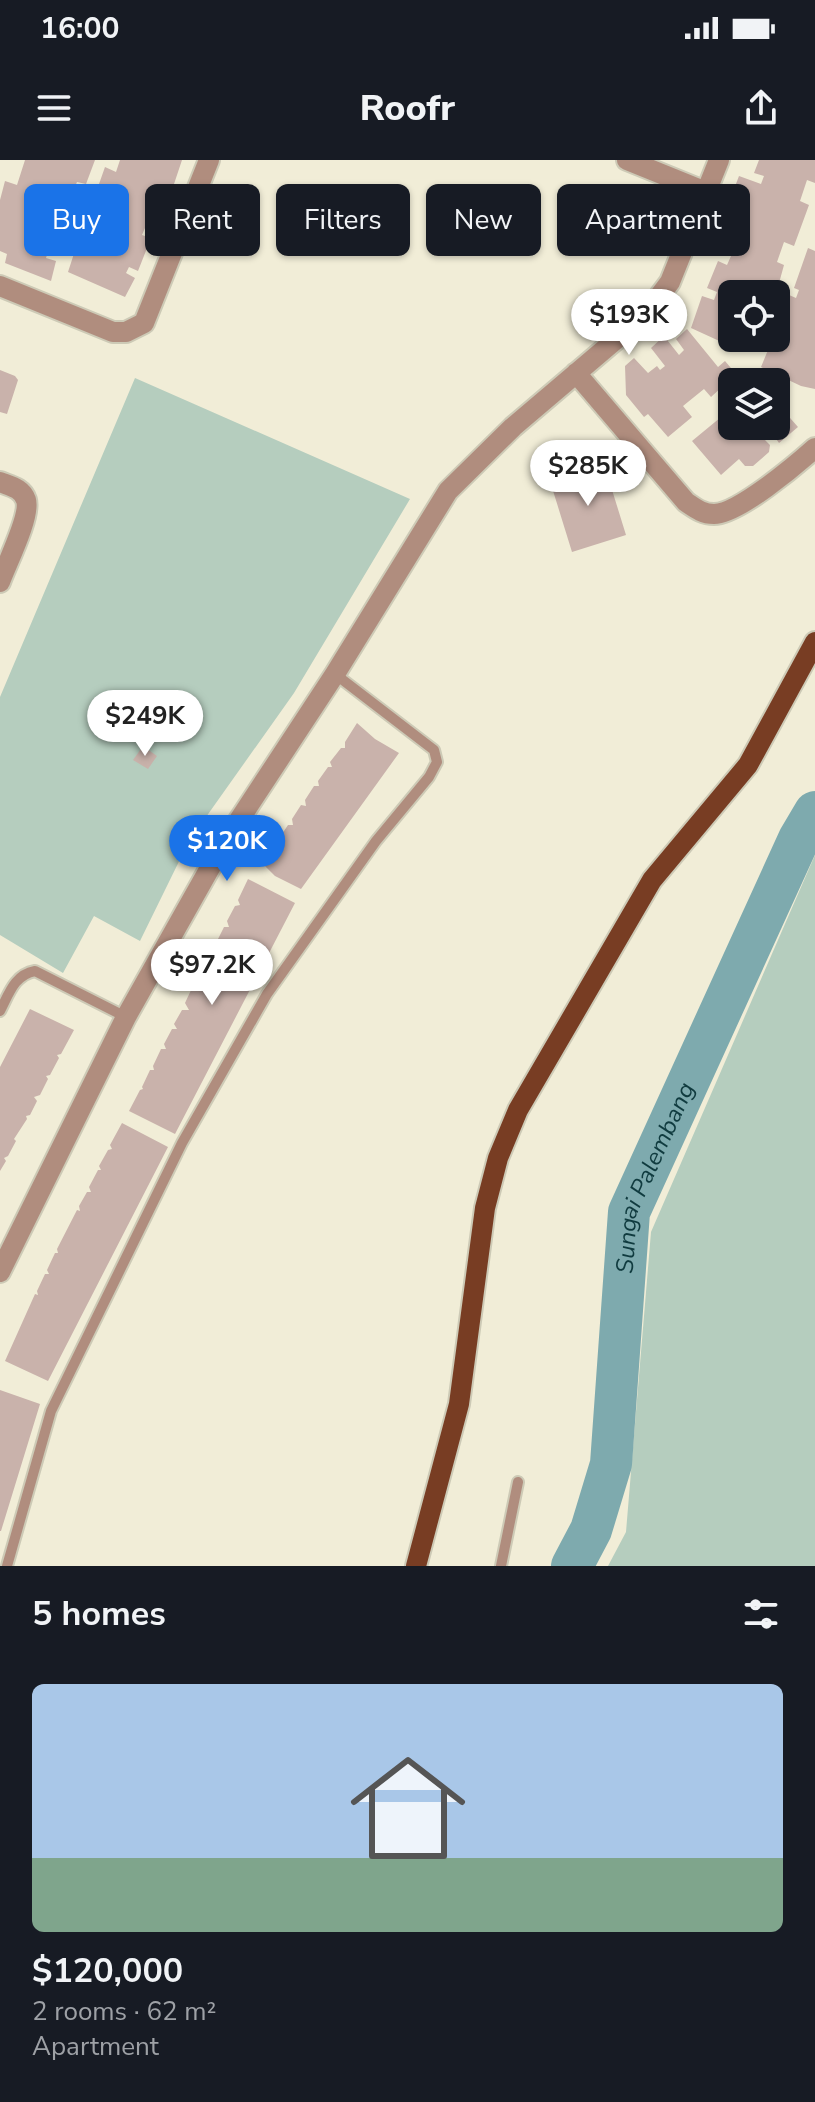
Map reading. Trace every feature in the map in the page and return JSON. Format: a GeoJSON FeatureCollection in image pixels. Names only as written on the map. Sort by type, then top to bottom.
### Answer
{"type":"FeatureCollection","features":[{"type":"Feature","properties":{"kind":"main road"},"geometry":{"type":"LineString","coordinates":[[421,1565],[459,1404],[485,1208],[498,1158],[518,1110],[652,880],[748,765],[815,642]]}},
{"type":"Feature","properties":{"kind":"street"},"geometry":{"type":"LineString","coordinates":[[0,286],[113,332],[126,332],[144,323],[209,160]]}},
{"type":"Feature","properties":{"kind":"street"},"geometry":{"type":"LineString","coordinates":[[627,160],[686,184]]}},
{"type":"Feature","properties":{"kind":"street"},"geometry":{"type":"LineString","coordinates":[[709,184],[719,160]]}},
{"type":"Feature","properties":{"kind":"street"},"geometry":{"type":"LineString","coordinates":[[0,1272],[126,1017],[224,843],[335,674],[448,491],[513,427],[646,314],[670,282],[680,256]]}},
{"type":"Feature","properties":{"kind":"street"},"geometry":{"type":"LineString","coordinates":[[576,373],[686,502],[699,511],[717,514],[734,510],[815,448]]}},
{"type":"Feature","properties":{"kind":"street"},"geometry":{"type":"LineString","coordinates":[[0,482],[17,488],[26,500],[26,513],[0,582]]}},
{"type":"Feature","properties":{"kind":"lane"},"geometry":{"type":"LineString","coordinates":[[7,1566],[51,1411],[182,1143],[267,994],[376,841],[429,777],[437,762],[434,750],[335,674]]}},
{"type":"Feature","properties":{"kind":"lane"},"geometry":{"type":"LineString","coordinates":[[0,1011],[16,980],[25,973],[35,971],[126,1017]]}},
{"type":"Feature","properties":{"kind":"lane"},"geometry":{"type":"LineString","coordinates":[[501,1566],[518,1482]]}},
{"type":"Feature","properties":{"kind":"green space"},"geometry":{"type":"Polygon","coordinates":[[[135,378],[410,499],[294,693],[189,841],[140,941],[94,916],[63,973],[0,935],[0,697],[135,378]]]}},
{"type":"Feature","properties":{"kind":"green space"},"geometry":{"type":"Polygon","coordinates":[[[815,855],[815,1566],[608,1566],[626,1532],[651,1232],[815,855]]]}},
{"type":"Feature","properties":{"kind":"building"},"geometry":{"type":"Polygon","coordinates":[[[25,160],[95,160],[86,184],[24,184],[24,256],[47,256],[56,261],[51,281],[5,263],[7,254],[0,251],[0,200],[5,181],[17,185],[25,160]]]}},
{"type":"Feature","properties":{"kind":"building"},"geometry":{"type":"Polygon","coordinates":[[[120,160],[182,160],[174,184],[145,184],[145,228],[142,235],[145,236],[145,253],[138,271],[129,267],[126,273],[135,278],[125,297],[68,272],[73,256],[129,256],[129,184],[99,184],[105,167],[116,172],[120,160]]]}},
{"type":"Feature","properties":{"kind":"building"},"geometry":{"type":"Polygon","coordinates":[[[759,160],[815,160],[815,183],[807,180],[800,201],[809,205],[794,246],[784,242],[777,262],[784,265],[780,280],[718,280],[718,340],[691,328],[702,296],[714,300],[717,292],[707,288],[718,261],[727,265],[731,256],[750,256],[750,184],[736,184],[739,176],[761,184],[764,176],[754,173],[759,160]]]}},
{"type":"Feature","properties":{"kind":"building"},"geometry":{"type":"Polygon","coordinates":[[[808,248],[815,251],[815,389],[790,381],[790,368],[761,367],[767,352],[790,352],[790,295],[796,298],[799,290],[794,288],[808,248]]]}},
{"type":"Feature","properties":{"kind":"building"},"geometry":{"type":"Polygon","coordinates":[[[687,329],[718,367],[725,361],[731,368],[718,368],[718,391],[711,397],[704,389],[683,406],[692,417],[668,437],[648,414],[644,417],[626,395],[625,366],[634,358],[648,373],[657,366],[660,370],[665,366],[651,348],[664,336],[679,355],[684,350],[676,339],[687,329]]]}},
{"type":"Feature","properties":{"kind":"building"},"geometry":{"type":"Polygon","coordinates":[[[0,370],[18,380],[7,414],[0,412],[0,370]]]}},
{"type":"Feature","properties":{"kind":"building"},"geometry":{"type":"Polygon","coordinates":[[[790,418],[798,427],[790,434],[790,418]]]}},
{"type":"Feature","properties":{"kind":"building"},"geometry":{"type":"Polygon","coordinates":[[[718,420],[718,440],[765,440],[770,445],[769,452],[753,466],[745,466],[739,459],[721,475],[692,441],[718,420]]]}},
{"type":"Feature","properties":{"kind":"building"},"geometry":{"type":"Polygon","coordinates":[[[604,464],[626,535],[572,552],[550,481],[604,464]]]}},
{"type":"Feature","properties":{"kind":"building"},"geometry":{"type":"Polygon","coordinates":[[[357,723],[375,739],[399,753],[301,889],[275,876],[262,863],[275,844],[279,844],[278,840],[288,825],[293,825],[292,819],[301,805],[306,806],[305,800],[314,786],[319,786],[318,781],[328,767],[332,767],[330,762],[341,748],[345,748],[345,742],[357,723]]]}},
{"type":"Feature","properties":{"kind":"building"},"geometry":{"type":"Polygon","coordinates":[[[143,746],[157,756],[148,769],[133,760],[143,746]]]}},
{"type":"Feature","properties":{"kind":"building"},"geometry":{"type":"Polygon","coordinates":[[[248,879],[295,903],[175,1134],[129,1111],[143,1089],[150,1070],[154,1070],[161,1049],[166,1049],[164,1044],[172,1029],[177,1029],[174,1024],[182,1010],[189,1010],[185,1003],[192,988],[200,989],[196,983],[203,968],[210,968],[206,962],[213,947],[220,948],[217,941],[224,927],[229,927],[227,921],[235,906],[240,905],[238,900],[248,879]]]}},
{"type":"Feature","properties":{"kind":"building"},"geometry":{"type":"Polygon","coordinates":[[[30,1009],[74,1030],[61,1054],[57,1055],[59,1058],[50,1075],[46,1076],[48,1079],[40,1095],[34,1097],[37,1101],[30,1115],[26,1116],[0,1171],[0,1067],[30,1009]]]}},
{"type":"Feature","properties":{"kind":"building"},"geometry":{"type":"Polygon","coordinates":[[[122,1123],[168,1147],[48,1381],[5,1361],[35,1294],[38,1295],[45,1274],[49,1274],[47,1270],[55,1253],[58,1253],[57,1249],[77,1210],[80,1211],[79,1206],[87,1192],[91,1192],[89,1187],[98,1170],[101,1170],[99,1166],[108,1150],[112,1149],[110,1145],[122,1123]]]}},
{"type":"Feature","properties":{"kind":"building"},"geometry":{"type":"Polygon","coordinates":[[[0,1390],[40,1404],[1,1531],[0,1531],[0,1390]]]}},
{"type":"Feature","properties":{"kind":"waterway","name":"Sungai Palembang"},"geometry":{"type":"LineString","coordinates":[[572,1566],[591,1530],[611,1464],[629,1212],[799,839],[815,812]]}}]}
